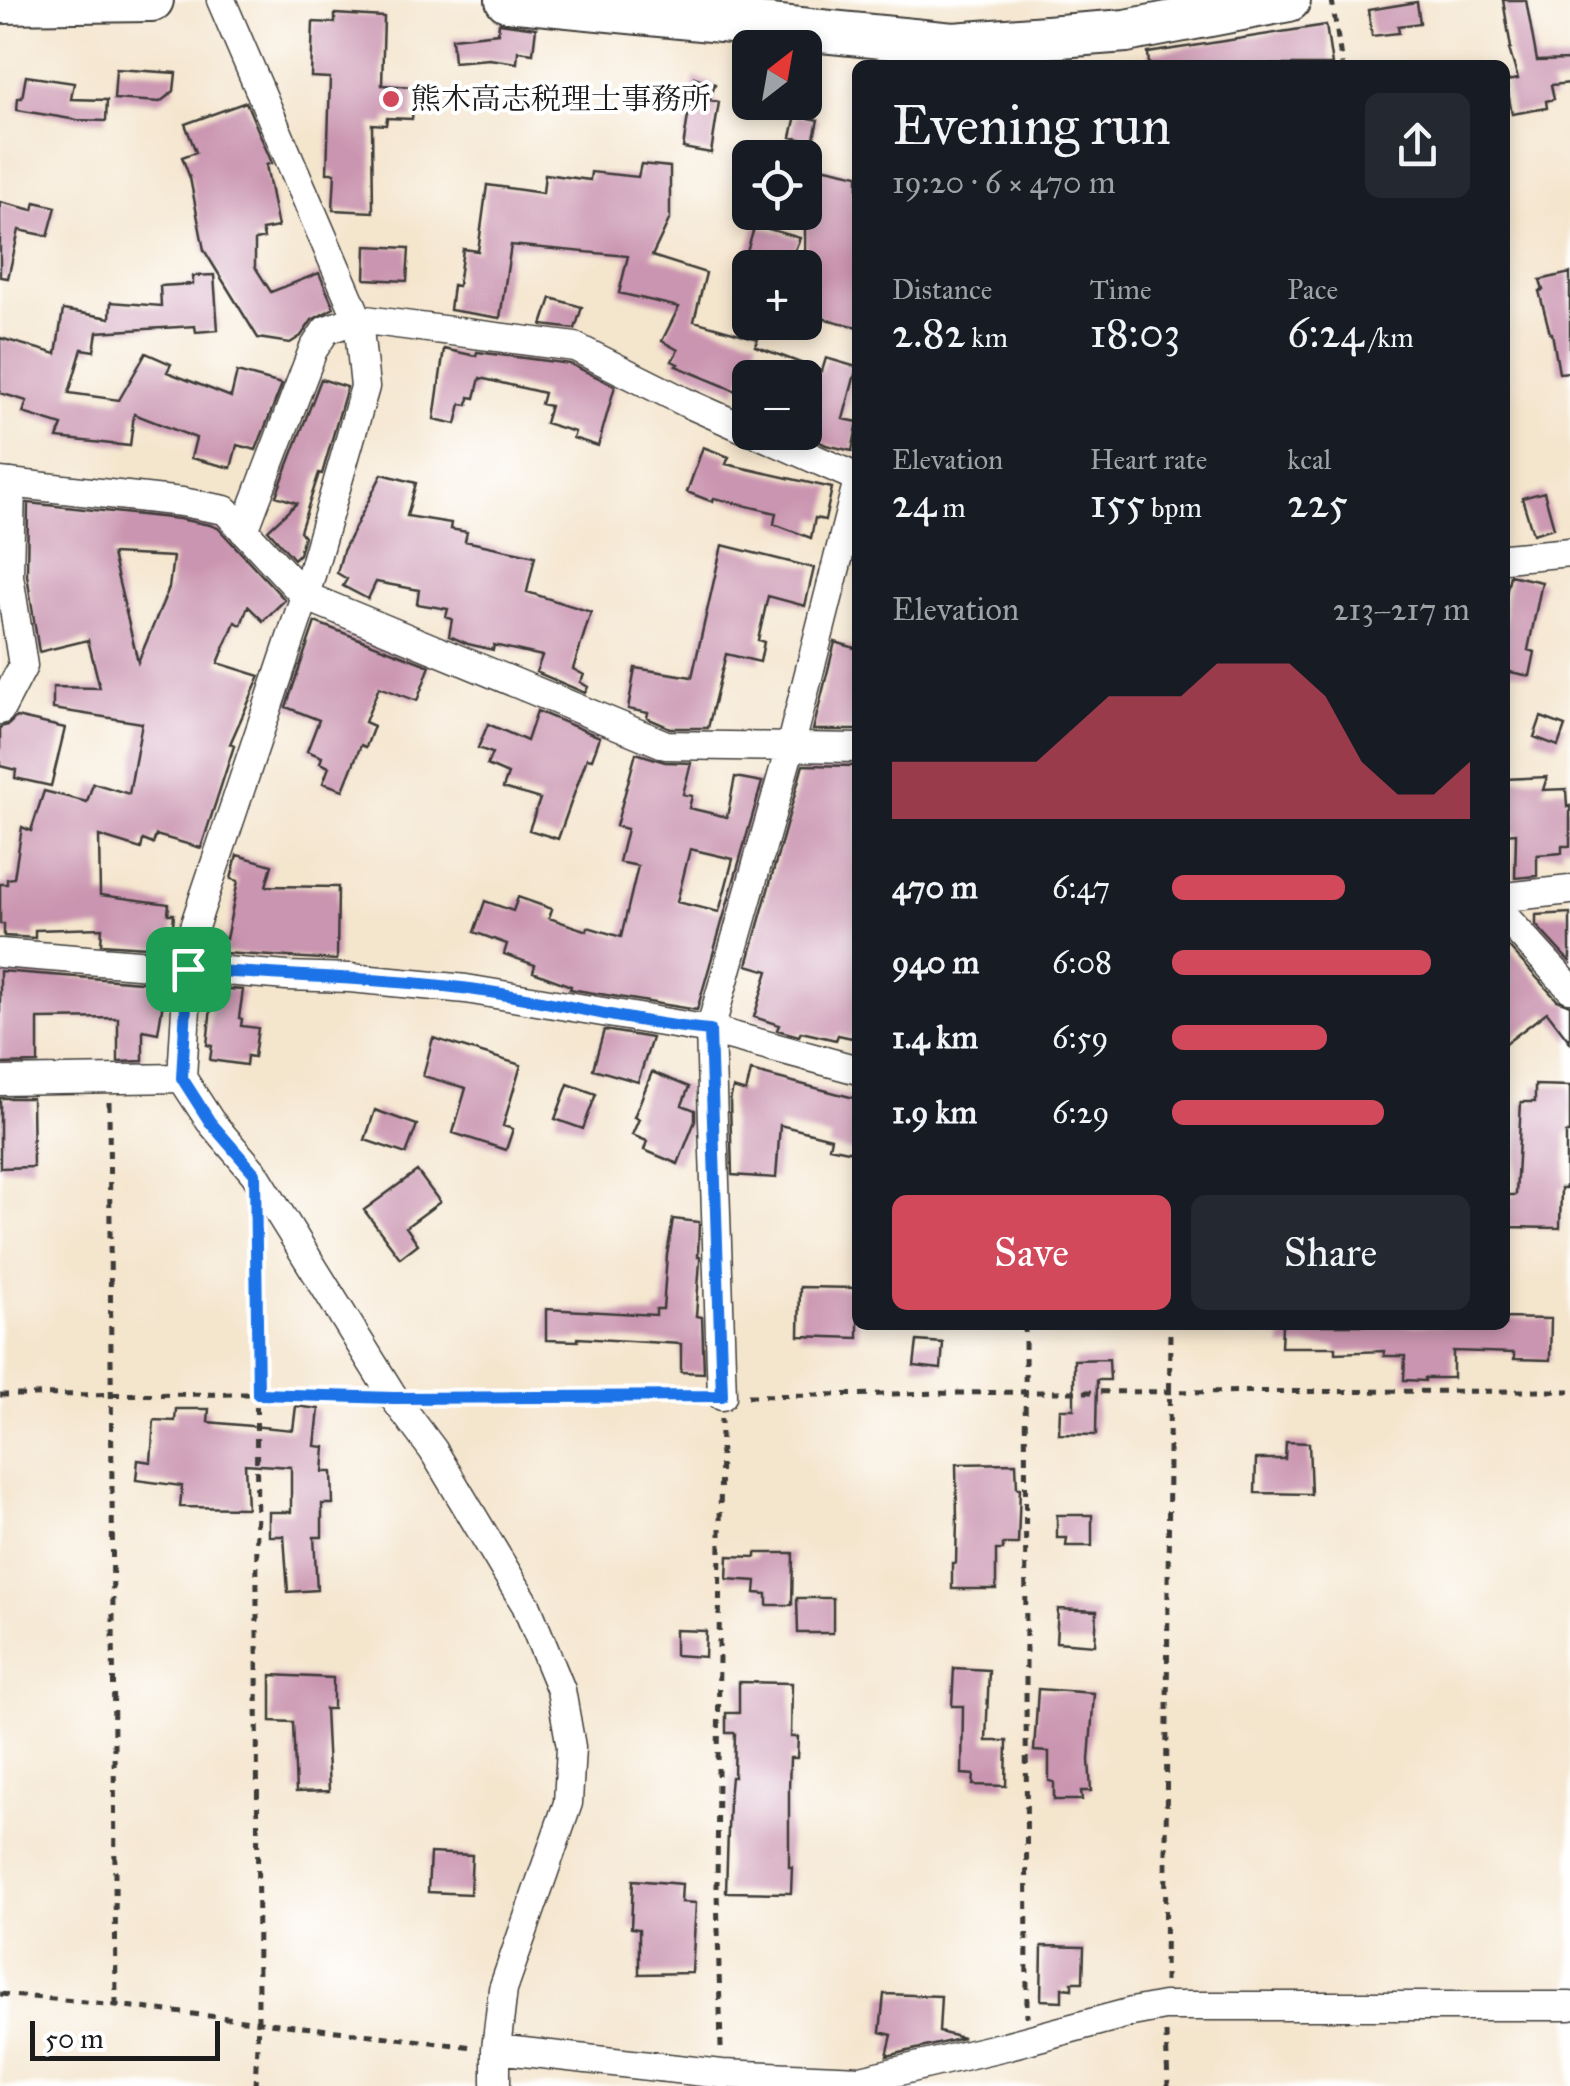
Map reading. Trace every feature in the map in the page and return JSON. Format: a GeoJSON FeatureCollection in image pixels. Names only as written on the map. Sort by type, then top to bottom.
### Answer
{"type":"FeatureCollection","features":[{"type":"Feature","properties":{"kind":"main road"},"geometry":{"type":"LineString","coordinates":[[0,2],[152,0]]}},
{"type":"Feature","properties":{"kind":"main road"},"geometry":{"type":"LineString","coordinates":[[507,0],[951,54],[1126,31],[1289,0]]}},
{"type":"Feature","properties":{"kind":"street"},"geometry":{"type":"LineString","coordinates":[[222,0],[358,319],[366,387],[305,596],[190,939],[182,1078],[210,1122],[255,1174],[394,1398],[433,1450],[526,1605],[561,1690],[571,1746],[568,1803],[503,1990],[496,2086]]}},
{"type":"Feature","properties":{"kind":"street"},"geometry":{"type":"LineString","coordinates":[[244,531],[313,350],[326,330],[358,319],[575,347],[732,423]]}},
{"type":"Feature","properties":{"kind":"street"},"geometry":{"type":"LineString","coordinates":[[793,450],[852,476]]}},
{"type":"Feature","properties":{"kind":"street"},"geometry":{"type":"LineString","coordinates":[[0,710],[22,666],[9,576],[5,483],[225,510],[305,596],[666,746],[852,748]]}},
{"type":"Feature","properties":{"kind":"street"},"geometry":{"type":"LineString","coordinates":[[722,1396],[710,1030],[790,748],[852,503]]}},
{"type":"Feature","properties":{"kind":"street"},"geometry":{"type":"LineString","coordinates":[[1510,558],[1570,552]]}},
{"type":"Feature","properties":{"kind":"street"},"geometry":{"type":"LineString","coordinates":[[1510,896],[1570,890]]}},
{"type":"Feature","properties":{"kind":"street"},"geometry":{"type":"LineString","coordinates":[[1510,922],[1570,988]]}},
{"type":"Feature","properties":{"kind":"street"},"geometry":{"type":"LineString","coordinates":[[0,953],[466,989],[710,1030],[852,1068]]}},
{"type":"Feature","properties":{"kind":"street"},"geometry":{"type":"LineString","coordinates":[[0,1081],[182,1078]]}},
{"type":"Feature","properties":{"kind":"street"},"geometry":{"type":"LineString","coordinates":[[496,2049],[722,2074],[860,2080],[1164,2006],[1570,2006]]}},
{"type":"Feature","properties":{"kind":"path"},"geometry":{"type":"LineString","coordinates":[[1332,0],[1341,60]]}},
{"type":"Feature","properties":{"kind":"path"},"geometry":{"type":"LineString","coordinates":[[109,1079],[116,2005]]}},
{"type":"Feature","properties":{"kind":"path"},"geometry":{"type":"LineString","coordinates":[[255,1174],[255,2086]]}},
{"type":"Feature","properties":{"kind":"path"},"geometry":{"type":"LineString","coordinates":[[1026,1330],[1027,2039]]}},
{"type":"Feature","properties":{"kind":"path"},"geometry":{"type":"LineString","coordinates":[[1168,2086],[1164,2006],[1170,1330]]}},
{"type":"Feature","properties":{"kind":"path"},"geometry":{"type":"LineString","coordinates":[[0,1395],[394,1398],[1570,1391]]}},
{"type":"Feature","properties":{"kind":"path"},"geometry":{"type":"LineString","coordinates":[[722,1396],[717,1890],[722,2074]]}},
{"type":"Feature","properties":{"kind":"path"},"geometry":{"type":"LineString","coordinates":[[0,1994],[496,2049]]}},
{"type":"Feature","properties":{"kind":"building"},"geometry":{"type":"Polygon","coordinates":[[[1503,0],[1526,0],[1537,61],[1570,60],[1570,83],[1551,85],[1554,99],[1546,101],[1547,108],[1512,114],[1510,80],[1518,79],[1503,0]]]}},
{"type":"Feature","properties":{"kind":"building"},"geometry":{"type":"Polygon","coordinates":[[[1417,2],[1420,23],[1398,26],[1399,33],[1372,36],[1368,10],[1417,2]]]}},
{"type":"Feature","properties":{"kind":"building"},"geometry":{"type":"Polygon","coordinates":[[[335,14],[384,17],[382,85],[415,87],[412,119],[387,118],[386,125],[372,124],[373,212],[333,210],[335,173],[327,173],[330,78],[311,77],[313,22],[335,23],[335,14]]]}},
{"type":"Feature","properties":{"kind":"building"},"geometry":{"type":"Polygon","coordinates":[[[499,23],[536,28],[533,53],[518,51],[517,63],[489,59],[454,62],[452,38],[498,33],[499,23]]]}},
{"type":"Feature","properties":{"kind":"building"},"geometry":{"type":"Polygon","coordinates":[[[1326,25],[1331,60],[1149,60],[1148,53],[1326,25]]]}},
{"type":"Feature","properties":{"kind":"building"},"geometry":{"type":"Polygon","coordinates":[[[116,69],[176,73],[174,91],[160,102],[114,99],[116,69]]]}},
{"type":"Feature","properties":{"kind":"building"},"geometry":{"type":"Polygon","coordinates":[[[26,76],[74,83],[71,99],[107,100],[106,121],[17,110],[26,76]]]}},
{"type":"Feature","properties":{"kind":"building"},"geometry":{"type":"Polygon","coordinates":[[[694,77],[715,84],[710,100],[719,102],[711,153],[683,148],[694,77]]]}},
{"type":"Feature","properties":{"kind":"building"},"geometry":{"type":"Polygon","coordinates":[[[246,102],[272,163],[266,165],[278,227],[262,230],[264,238],[255,240],[255,267],[271,292],[319,273],[334,308],[312,320],[301,336],[290,343],[258,338],[204,250],[182,157],[196,152],[185,124],[246,102]]]}},
{"type":"Feature","properties":{"kind":"building"},"geometry":{"type":"Polygon","coordinates":[[[795,120],[818,120],[813,140],[791,137],[795,120]]]}},
{"type":"Feature","properties":{"kind":"building"},"geometry":{"type":"Polygon","coordinates":[[[641,164],[670,167],[670,218],[652,256],[706,273],[694,321],[732,332],[732,340],[758,340],[755,346],[793,360],[732,360],[732,389],[676,366],[672,361],[678,350],[662,341],[679,307],[619,293],[628,256],[511,245],[500,318],[450,310],[463,249],[478,251],[487,185],[543,193],[545,174],[590,180],[591,172],[638,177],[641,164]]]}},
{"type":"Feature","properties":{"kind":"building"},"geometry":{"type":"Polygon","coordinates":[[[822,167],[852,174],[852,326],[822,318],[822,250],[805,250],[805,230],[822,230],[822,167]]]}},
{"type":"Feature","properties":{"kind":"building"},"geometry":{"type":"Polygon","coordinates":[[[0,202],[33,210],[35,202],[56,207],[48,236],[19,230],[8,278],[0,277],[0,202]]]}},
{"type":"Feature","properties":{"kind":"building"},"geometry":{"type":"Polygon","coordinates":[[[753,230],[772,230],[800,238],[795,250],[747,250],[753,230]]]}},
{"type":"Feature","properties":{"kind":"building"},"geometry":{"type":"Polygon","coordinates":[[[366,246],[409,248],[407,281],[365,279],[366,246]]]}},
{"type":"Feature","properties":{"kind":"building"},"geometry":{"type":"Polygon","coordinates":[[[1570,273],[1570,372],[1559,373],[1539,291],[1543,290],[1540,280],[1570,273]]]}},
{"type":"Feature","properties":{"kind":"building"},"geometry":{"type":"Polygon","coordinates":[[[214,275],[218,330],[196,332],[195,326],[97,332],[94,351],[82,349],[69,393],[119,400],[146,353],[171,364],[167,372],[231,397],[237,372],[282,384],[256,450],[237,445],[231,468],[191,458],[196,438],[134,414],[130,446],[57,438],[62,425],[23,413],[27,401],[0,393],[0,338],[56,354],[63,310],[110,318],[111,302],[161,306],[160,286],[193,284],[193,276],[214,275]]]}},
{"type":"Feature","properties":{"kind":"building"},"geometry":{"type":"Polygon","coordinates":[[[551,298],[582,307],[575,329],[542,325],[551,298]]]}},
{"type":"Feature","properties":{"kind":"building"},"geometry":{"type":"Polygon","coordinates":[[[444,349],[476,356],[477,352],[570,364],[615,386],[598,446],[573,438],[575,432],[545,423],[550,406],[541,404],[544,393],[480,378],[475,398],[469,397],[468,405],[461,404],[456,424],[434,419],[444,349]]]}},
{"type":"Feature","properties":{"kind":"building"},"geometry":{"type":"Polygon","coordinates":[[[826,358],[852,366],[852,386],[843,419],[852,421],[852,451],[822,443],[822,371],[826,358]]]}},
{"type":"Feature","properties":{"kind":"building"},"geometry":{"type":"Polygon","coordinates":[[[321,379],[347,387],[322,474],[319,473],[300,531],[304,536],[299,554],[294,559],[268,530],[297,503],[276,496],[321,379]]]}},
{"type":"Feature","properties":{"kind":"building"},"geometry":{"type":"Polygon","coordinates":[[[703,447],[729,457],[726,464],[832,488],[825,520],[815,518],[811,538],[774,524],[776,513],[714,498],[713,502],[687,492],[703,447]]]}},
{"type":"Feature","properties":{"kind":"building"},"geometry":{"type":"Polygon","coordinates":[[[382,474],[416,483],[407,516],[451,523],[450,529],[467,532],[465,541],[535,556],[527,592],[591,612],[573,669],[584,675],[580,682],[588,687],[585,693],[536,672],[542,656],[494,645],[493,650],[449,636],[452,619],[446,617],[448,609],[417,604],[419,590],[376,582],[368,599],[343,586],[347,579],[337,573],[343,551],[382,474]]]}},
{"type":"Feature","properties":{"kind":"building"},"geometry":{"type":"Polygon","coordinates":[[[1544,492],[1554,528],[1533,534],[1522,498],[1544,492]]]}},
{"type":"Feature","properties":{"kind":"building"},"geometry":{"type":"Polygon","coordinates":[[[28,503],[179,519],[218,528],[285,600],[263,621],[248,606],[241,625],[235,622],[218,663],[260,676],[230,744],[234,746],[201,848],[156,835],[153,844],[143,840],[141,849],[99,836],[100,895],[169,904],[168,914],[174,914],[172,935],[163,934],[162,948],[101,944],[102,928],[35,930],[35,938],[4,936],[4,924],[0,924],[0,884],[14,878],[22,827],[31,831],[44,791],[87,802],[93,783],[129,794],[142,723],[53,709],[53,687],[100,688],[88,640],[39,652],[27,575],[28,503]],[[112,554],[138,662],[169,588],[173,557],[112,554]]]}},
{"type":"Feature","properties":{"kind":"building"},"geometry":{"type":"Polygon","coordinates":[[[722,545],[814,568],[805,606],[768,596],[758,640],[764,642],[760,662],[726,654],[708,728],[670,728],[647,718],[648,713],[628,709],[635,668],[692,677],[722,545]]]}},
{"type":"Feature","properties":{"kind":"building"},"geometry":{"type":"Polygon","coordinates":[[[1510,575],[1542,582],[1528,650],[1535,652],[1530,676],[1510,672],[1510,575]]]}},
{"type":"Feature","properties":{"kind":"building"},"geometry":{"type":"Polygon","coordinates":[[[315,622],[430,666],[417,701],[379,687],[365,722],[374,726],[366,747],[361,745],[343,790],[323,783],[329,767],[320,763],[322,757],[307,751],[319,720],[286,707],[315,622]]]}},
{"type":"Feature","properties":{"kind":"building"},"geometry":{"type":"Polygon","coordinates":[[[835,642],[852,647],[852,730],[813,730],[835,642]]]}},
{"type":"Feature","properties":{"kind":"building"},"geometry":{"type":"Polygon","coordinates":[[[537,711],[600,737],[592,759],[587,758],[558,839],[529,830],[540,799],[503,788],[508,774],[487,765],[492,753],[478,748],[488,724],[527,741],[537,711]]]}},
{"type":"Feature","properties":{"kind":"building"},"geometry":{"type":"Polygon","coordinates":[[[16,717],[65,728],[51,786],[15,778],[16,770],[0,766],[0,727],[16,717]]]}},
{"type":"Feature","properties":{"kind":"building"},"geometry":{"type":"Polygon","coordinates":[[[1541,717],[1565,726],[1558,746],[1534,737],[1541,717]]]}},
{"type":"Feature","properties":{"kind":"building"},"geometry":{"type":"Polygon","coordinates":[[[636,753],[665,762],[691,763],[683,794],[692,796],[689,808],[727,817],[735,777],[762,782],[697,1010],[570,989],[571,986],[533,972],[535,965],[504,954],[507,944],[474,932],[485,901],[513,911],[518,897],[552,909],[549,918],[621,937],[638,866],[619,862],[627,829],[616,826],[636,753]],[[690,849],[677,902],[719,912],[733,859],[690,849]]]}},
{"type":"Feature","properties":{"kind":"building"},"geometry":{"type":"Polygon","coordinates":[[[803,765],[852,766],[852,1038],[838,1035],[836,1040],[801,1032],[799,1036],[777,1030],[779,1025],[754,1017],[768,971],[747,965],[803,765]]]}},
{"type":"Feature","properties":{"kind":"building"},"geometry":{"type":"Polygon","coordinates":[[[1547,777],[1543,790],[1566,789],[1570,846],[1562,846],[1562,853],[1537,855],[1537,876],[1515,878],[1516,833],[1510,834],[1510,779],[1547,777]]]}},
{"type":"Feature","properties":{"kind":"building"},"geometry":{"type":"Polygon","coordinates":[[[237,855],[272,865],[266,886],[338,887],[337,960],[208,952],[215,935],[226,939],[238,881],[231,879],[237,855]]]}},
{"type":"Feature","properties":{"kind":"building"},"geometry":{"type":"Polygon","coordinates":[[[1570,913],[1570,962],[1536,925],[1536,915],[1570,913]]]}},
{"type":"Feature","properties":{"kind":"building"},"geometry":{"type":"Polygon","coordinates":[[[1510,948],[1557,1000],[1570,1005],[1570,1042],[1547,1012],[1510,1040],[1510,948]]]}},
{"type":"Feature","properties":{"kind":"building"},"geometry":{"type":"Polygon","coordinates":[[[0,971],[166,984],[158,1033],[143,1030],[143,1061],[118,1062],[118,1018],[38,1019],[38,1063],[0,1064],[0,971]]]}},
{"type":"Feature","properties":{"kind":"building"},"geometry":{"type":"Polygon","coordinates":[[[213,988],[243,990],[241,1026],[258,1028],[254,1057],[247,1056],[246,1065],[210,1060],[212,1046],[207,1045],[213,988]]]}},
{"type":"Feature","properties":{"kind":"building"},"geometry":{"type":"Polygon","coordinates":[[[604,1030],[652,1038],[638,1082],[593,1069],[604,1030]]]}},
{"type":"Feature","properties":{"kind":"building"},"geometry":{"type":"Polygon","coordinates":[[[433,1038],[521,1065],[503,1126],[513,1129],[506,1150],[453,1133],[466,1088],[423,1076],[433,1038]]]}},
{"type":"Feature","properties":{"kind":"building"},"geometry":{"type":"Polygon","coordinates":[[[751,1071],[852,1097],[852,1152],[829,1147],[831,1138],[780,1125],[776,1178],[732,1175],[730,1101],[733,1088],[746,1092],[751,1071]]]}},
{"type":"Feature","properties":{"kind":"building"},"geometry":{"type":"Polygon","coordinates":[[[652,1072],[689,1087],[682,1105],[695,1110],[695,1121],[678,1164],[644,1150],[647,1141],[632,1135],[639,1119],[634,1117],[652,1072]]]}},
{"type":"Feature","properties":{"kind":"building"},"geometry":{"type":"Polygon","coordinates":[[[568,1084],[596,1094],[583,1129],[555,1119],[568,1084]]]}},
{"type":"Feature","properties":{"kind":"building"},"geometry":{"type":"Polygon","coordinates":[[[1535,1085],[1570,1086],[1570,1133],[1566,1133],[1566,1188],[1561,1188],[1560,1228],[1510,1227],[1510,1195],[1516,1195],[1521,1102],[1535,1102],[1535,1085]]]}},
{"type":"Feature","properties":{"kind":"building"},"geometry":{"type":"Polygon","coordinates":[[[0,1098],[32,1098],[33,1167],[0,1168],[0,1098]]]}},
{"type":"Feature","properties":{"kind":"building"},"geometry":{"type":"Polygon","coordinates":[[[375,1110],[417,1125],[406,1154],[365,1140],[375,1110]]]}},
{"type":"Feature","properties":{"kind":"building"},"geometry":{"type":"Polygon","coordinates":[[[417,1171],[440,1202],[406,1227],[418,1244],[400,1258],[364,1210],[417,1171]]]}},
{"type":"Feature","properties":{"kind":"building"},"geometry":{"type":"Polygon","coordinates":[[[673,1219],[699,1222],[696,1316],[702,1317],[704,1373],[681,1372],[681,1344],[546,1340],[546,1309],[656,1315],[656,1309],[663,1309],[673,1219]]]}},
{"type":"Feature","properties":{"kind":"building"},"geometry":{"type":"Polygon","coordinates":[[[800,1287],[852,1288],[852,1330],[858,1330],[858,1338],[799,1336],[800,1287]]]}},
{"type":"Feature","properties":{"kind":"building"},"geometry":{"type":"Polygon","coordinates":[[[1510,1318],[1551,1319],[1550,1360],[1514,1359],[1514,1353],[1453,1351],[1453,1378],[1425,1381],[1404,1380],[1405,1356],[1384,1356],[1384,1351],[1336,1353],[1336,1347],[1281,1347],[1282,1330],[1510,1330],[1510,1318]]]}},
{"type":"Feature","properties":{"kind":"building"},"geometry":{"type":"Polygon","coordinates":[[[917,1341],[943,1343],[941,1369],[914,1366],[917,1341]]]}},
{"type":"Feature","properties":{"kind":"building"},"geometry":{"type":"Polygon","coordinates":[[[1109,1359],[1110,1380],[1097,1380],[1096,1435],[1059,1434],[1060,1409],[1074,1409],[1074,1360],[1109,1359]]]}},
{"type":"Feature","properties":{"kind":"building"},"geometry":{"type":"Polygon","coordinates":[[[296,1406],[319,1409],[315,1446],[325,1447],[323,1472],[332,1472],[333,1504],[322,1504],[322,1537],[314,1537],[317,1590],[288,1592],[284,1536],[269,1536],[269,1512],[291,1512],[291,1467],[245,1464],[247,1508],[180,1507],[182,1486],[136,1480],[138,1460],[151,1462],[154,1420],[175,1421],[176,1409],[209,1409],[208,1422],[293,1430],[296,1406]]]}},
{"type":"Feature","properties":{"kind":"building"},"geometry":{"type":"Polygon","coordinates":[[[1286,1442],[1309,1443],[1311,1494],[1255,1493],[1256,1459],[1285,1459],[1286,1442]]]}},
{"type":"Feature","properties":{"kind":"building"},"geometry":{"type":"Polygon","coordinates":[[[1016,1463],[1020,1488],[1018,1544],[1003,1544],[1003,1550],[996,1550],[996,1589],[952,1589],[952,1563],[956,1563],[956,1464],[1016,1463]]]}},
{"type":"Feature","properties":{"kind":"building"},"geometry":{"type":"Polygon","coordinates":[[[1057,1515],[1092,1515],[1092,1546],[1066,1546],[1067,1538],[1057,1538],[1057,1515]]]}},
{"type":"Feature","properties":{"kind":"building"},"geometry":{"type":"Polygon","coordinates":[[[756,1553],[793,1553],[792,1605],[767,1605],[767,1594],[755,1593],[756,1581],[727,1579],[728,1556],[756,1557],[756,1553]]]}},
{"type":"Feature","properties":{"kind":"building"},"geometry":{"type":"Polygon","coordinates":[[[797,1598],[833,1598],[833,1633],[798,1633],[797,1598]]]}},
{"type":"Feature","properties":{"kind":"building"},"geometry":{"type":"Polygon","coordinates":[[[1058,1609],[1097,1611],[1095,1645],[1056,1642],[1058,1609]]]}},
{"type":"Feature","properties":{"kind":"building"},"geometry":{"type":"Polygon","coordinates":[[[675,1630],[706,1631],[705,1657],[675,1655],[675,1630]]]}},
{"type":"Feature","properties":{"kind":"building"},"geometry":{"type":"Polygon","coordinates":[[[954,1668],[989,1670],[986,1741],[1007,1741],[1006,1786],[973,1785],[974,1775],[962,1774],[963,1706],[952,1706],[954,1668]]]}},
{"type":"Feature","properties":{"kind":"building"},"geometry":{"type":"Polygon","coordinates":[[[271,1675],[333,1678],[333,1709],[325,1709],[329,1791],[296,1792],[293,1722],[271,1721],[271,1675]]]}},
{"type":"Feature","properties":{"kind":"building"},"geometry":{"type":"Polygon","coordinates":[[[739,1682],[792,1683],[791,1737],[798,1737],[797,1758],[790,1758],[791,1893],[726,1892],[735,1733],[726,1733],[726,1713],[739,1713],[739,1682]]]}},
{"type":"Feature","properties":{"kind":"building"},"geometry":{"type":"Polygon","coordinates":[[[1038,1689],[1094,1693],[1091,1791],[1081,1791],[1082,1800],[1054,1800],[1054,1782],[1049,1781],[1049,1752],[1034,1751],[1038,1689]]]}},
{"type":"Feature","properties":{"kind":"building"},"geometry":{"type":"Polygon","coordinates":[[[430,1853],[472,1855],[470,1894],[428,1892],[430,1853]]]}},
{"type":"Feature","properties":{"kind":"building"},"geometry":{"type":"Polygon","coordinates":[[[633,1880],[682,1884],[681,1902],[696,1903],[692,1973],[639,1974],[639,1929],[631,1928],[633,1880]]]}},
{"type":"Feature","properties":{"kind":"building"},"geometry":{"type":"Polygon","coordinates":[[[1042,1946],[1084,1947],[1083,1982],[1072,1982],[1072,1989],[1062,1988],[1062,2001],[1041,2000],[1042,1946]]]}},
{"type":"Feature","properties":{"kind":"building"},"geometry":{"type":"Polygon","coordinates":[[[884,1994],[941,1996],[939,2032],[963,2038],[887,2056],[892,2035],[880,2032],[884,1994]]]}},
{"type":"Feature","properties":{"kind":"place","name":"熊木高志税理士事務所"},"geometry":{"type":"Point","coordinates":[391,99]}},
{"type":"Feature","properties":{"kind":"route"},"geometry":{"type":"LineString","coordinates":[[188,969],[466,989],[710,1030],[722,1396],[394,1398],[258,1394],[255,1174],[210,1122],[182,1078],[188,969]]}}]}
